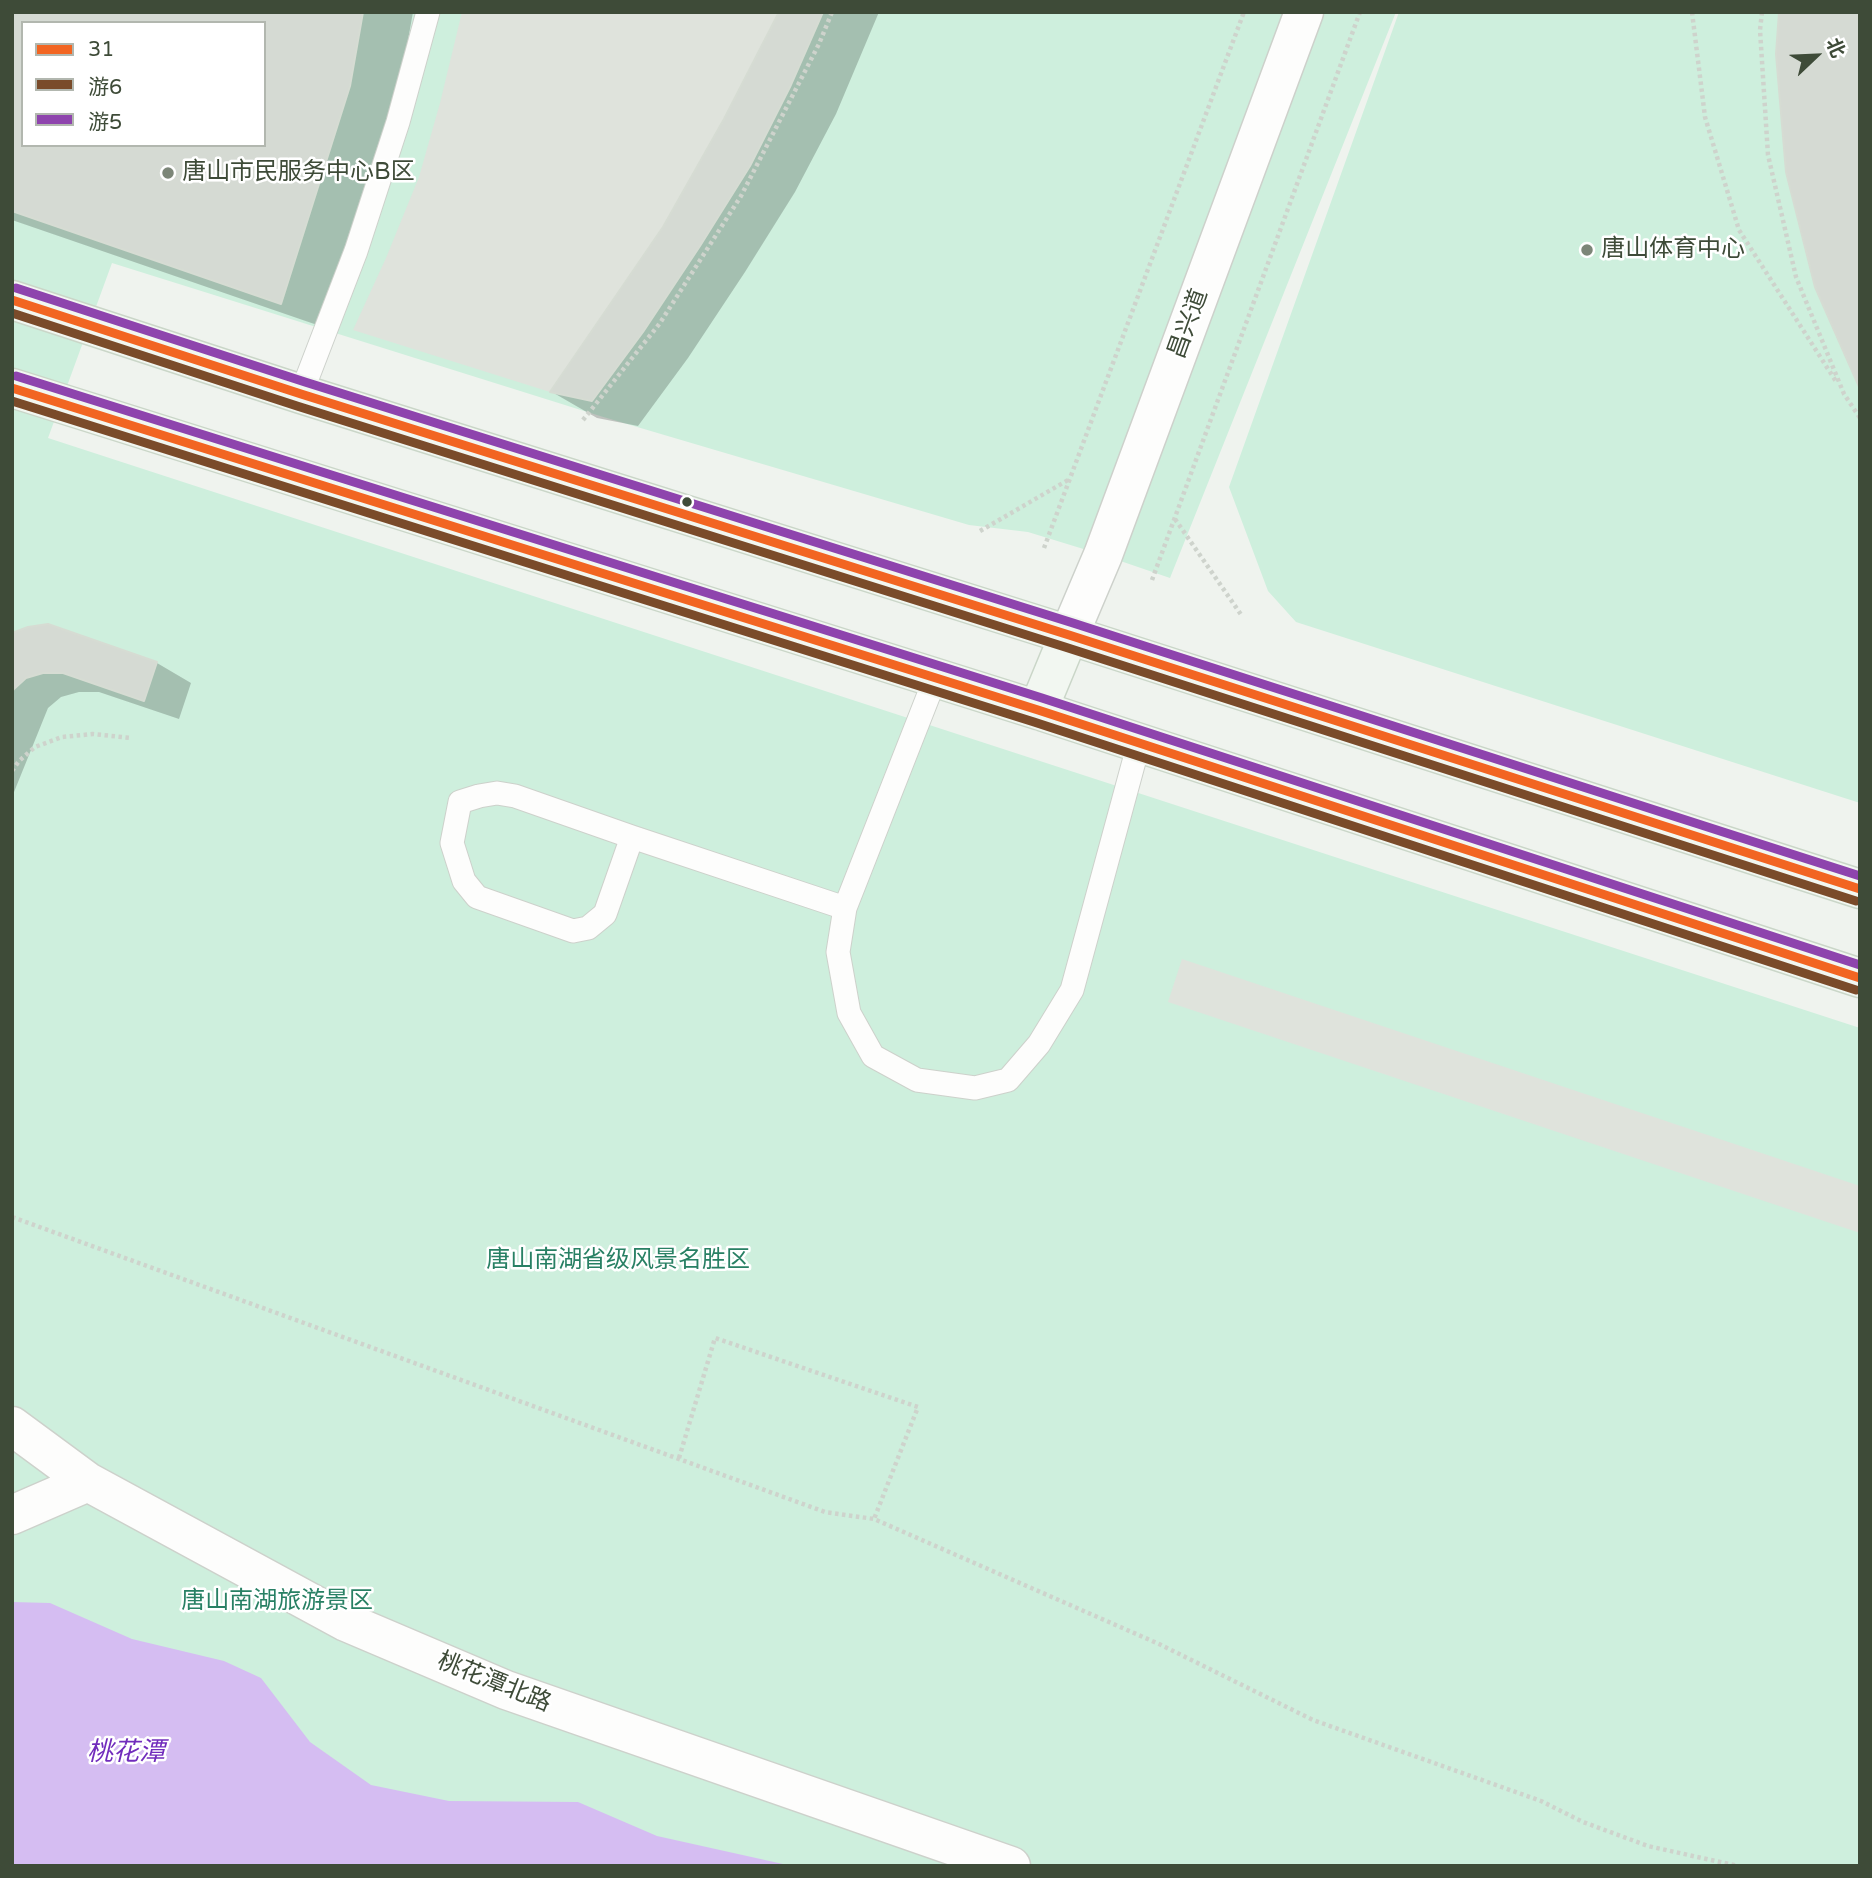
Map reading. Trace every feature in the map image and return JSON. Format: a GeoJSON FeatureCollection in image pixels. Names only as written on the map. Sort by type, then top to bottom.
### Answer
{"type":"FeatureCollection","features":[{"type":"Feature","properties":{"kind":"main road"},"geometry":{"type":"LineString","coordinates":[[12,300],[1860,889]]}},
{"type":"Feature","properties":{"kind":"main road"},"geometry":{"type":"LineString","coordinates":[[12,388],[1038,710],[1860,978]]}},
{"type":"Feature","properties":{"kind":"main road"},"geometry":{"type":"LineString","coordinates":[[1038,710],[1069,635]]}},
{"type":"Feature","properties":{"kind":"street","name":"昌兴道"},"geometry":{"type":"LineString","coordinates":[[1069,635],[1099,566],[1304,12]]}},
{"type":"Feature","properties":{"kind":"street","name":"桃花潭北路"},"geometry":{"type":"LineString","coordinates":[[12,1426],[89,1482],[346,1622],[506,1690],[1011,1866]]}},
{"type":"Feature","properties":{"kind":"street"},"geometry":{"type":"LineString","coordinates":[[12,1515],[89,1482]]}},
{"type":"Feature","properties":{"kind":"lane"},"geometry":{"type":"LineString","coordinates":[[301,394],[373,200],[428,12]]}},
{"type":"Feature","properties":{"kind":"lane"},"geometry":{"type":"LineString","coordinates":[[935,679],[845,908],[838,952],[849,1013],[873,1056],[917,1080],[975,1088],[1008,1080],[1038,1044],[1072,990],[1139,743]]}},
{"type":"Feature","properties":{"kind":"lane"},"geometry":{"type":"LineString","coordinates":[[632,837],[605,914],[588,928],[573,931],[477,897],[464,881],[452,844],[460,802],[497,793],[515,796],[845,908]]}},
{"type":"Feature","properties":{"kind":"path"},"geometry":{"type":"LineString","coordinates":[[583,420],[660,323],[741,197],[819,44],[832,12]]}},
{"type":"Feature","properties":{"kind":"path"},"geometry":{"type":"LineString","coordinates":[[1044,548],[1244,12]]}},
{"type":"Feature","properties":{"kind":"path"},"geometry":{"type":"LineString","coordinates":[[1152,580],[1360,12]]}},
{"type":"Feature","properties":{"kind":"path"},"geometry":{"type":"LineString","coordinates":[[1692,12],[1705,117],[1740,230],[1860,418]]}},
{"type":"Feature","properties":{"kind":"path"},"geometry":{"type":"LineString","coordinates":[[1762,12],[1760,30],[1768,155],[1796,277],[1844,394]]}},
{"type":"Feature","properties":{"kind":"path"},"geometry":{"type":"LineString","coordinates":[[980,531],[1069,479]]}},
{"type":"Feature","properties":{"kind":"path"},"geometry":{"type":"LineString","coordinates":[[1174,519],[1242,616]]}},
{"type":"Feature","properties":{"kind":"path"},"geometry":{"type":"LineString","coordinates":[[12,771],[35,747],[62,737],[93,734],[131,738]]}},
{"type":"Feature","properties":{"kind":"path"},"geometry":{"type":"LineString","coordinates":[[12,1217],[825,1513],[874,1519],[1159,1644],[1313,1720],[1541,1801],[1583,1822],[1648,1846],[1738,1866]]}},
{"type":"Feature","properties":{"kind":"path"},"geometry":{"type":"LineString","coordinates":[[679,1458],[715,1338],[918,1407],[874,1519]]}},
{"type":"Feature","properties":{"kind":"green space","name":"唐山南湖省级风景名胜区"},"geometry":{"type":"Polygon","coordinates":[[[12,12],[1396,12],[1170,578],[1028,532],[969,525],[600,416],[112,263],[48,438],[1860,1028],[1860,1866],[12,1866],[12,12]]]}},
{"type":"Feature","properties":{"kind":"green space","name":"唐山体育中心"},"geometry":{"type":"Polygon","coordinates":[[[1399,12],[1860,12],[1860,803],[1296,622],[1268,591],[1229,487],[1399,12]]]}},
{"type":"Feature","properties":{"kind":"shaded area"},"geometry":{"type":"Polygon","coordinates":[[[462,12],[779,12],[724,119],[663,227],[550,392],[353,330],[419,177],[462,12]]]}},
{"type":"Feature","properties":{"kind":"shaded area"},"geometry":{"type":"Polygon","coordinates":[[[1182,959],[1860,1186],[1860,1233],[1168,1002],[1182,959]]]}},
{"type":"Feature","properties":{"kind":"water","name":"桃花潭"},"geometry":{"type":"Polygon","coordinates":[[[12,1602],[50,1603],[132,1639],[224,1661],[261,1678],[310,1742],[371,1785],[449,1801],[578,1802],[657,1836],[792,1866],[12,1866],[12,1602]]]}},
{"type":"Feature","properties":{"kind":"building","name":"唐山市民服务中心B区"},"geometry":{"type":"Polygon","coordinates":[[[12,12],[363,12],[350,86],[281,304],[12,211],[12,12]]]}},
{"type":"Feature","properties":{"kind":"building"},"geometry":{"type":"Polygon","coordinates":[[[779,12],[823,12],[790,87],[750,166],[643,332],[592,401],[550,392],[663,227],[724,119],[779,12]]]}},
{"type":"Feature","properties":{"kind":"building"},"geometry":{"type":"Polygon","coordinates":[[[1779,12],[1860,12],[1860,389],[1815,287],[1786,172],[1776,54],[1779,12]]]}},
{"type":"Feature","properties":{"kind":"building"},"geometry":{"type":"Polygon","coordinates":[[[48,624],[157,662],[144,701],[63,673],[43,673],[26,678],[12,692],[12,633],[48,624]]]}},
{"type":"Feature","properties":{"kind":"transit line","name":"游5"},"geometry":{"type":"LineString","coordinates":[[16,288],[1860,876]]}},
{"type":"Feature","properties":{"kind":"transit line","name":"31"},"geometry":{"type":"LineString","coordinates":[[12,300],[1860,889]]}},
{"type":"Feature","properties":{"kind":"transit line","name":"游6"},"geometry":{"type":"LineString","coordinates":[[12,313],[1856,901]]}},
{"type":"Feature","properties":{"kind":"transit line","name":"游5"},"geometry":{"type":"LineString","coordinates":[[16,376],[1042,698],[1860,965]]}},
{"type":"Feature","properties":{"kind":"transit line","name":"31"},"geometry":{"type":"LineString","coordinates":[[12,388],[1038,710],[1860,978]]}},
{"type":"Feature","properties":{"kind":"transit line","name":"游6"},"geometry":{"type":"LineString","coordinates":[[12,401],[1034,722],[1856,990]]}},
{"type":"Feature","properties":{"kind":"place","name":"唐山市民服务中心B区"},"geometry":{"type":"Point","coordinates":[168,173]}},
{"type":"Feature","properties":{"kind":"place","name":"唐山体育中心"},"geometry":{"type":"Point","coordinates":[1587,250]}},
{"type":"Feature","properties":{"kind":"park label","name":"唐山南湖旅游景区"},"geometry":{"type":"Point","coordinates":[277,1602]}}]}
